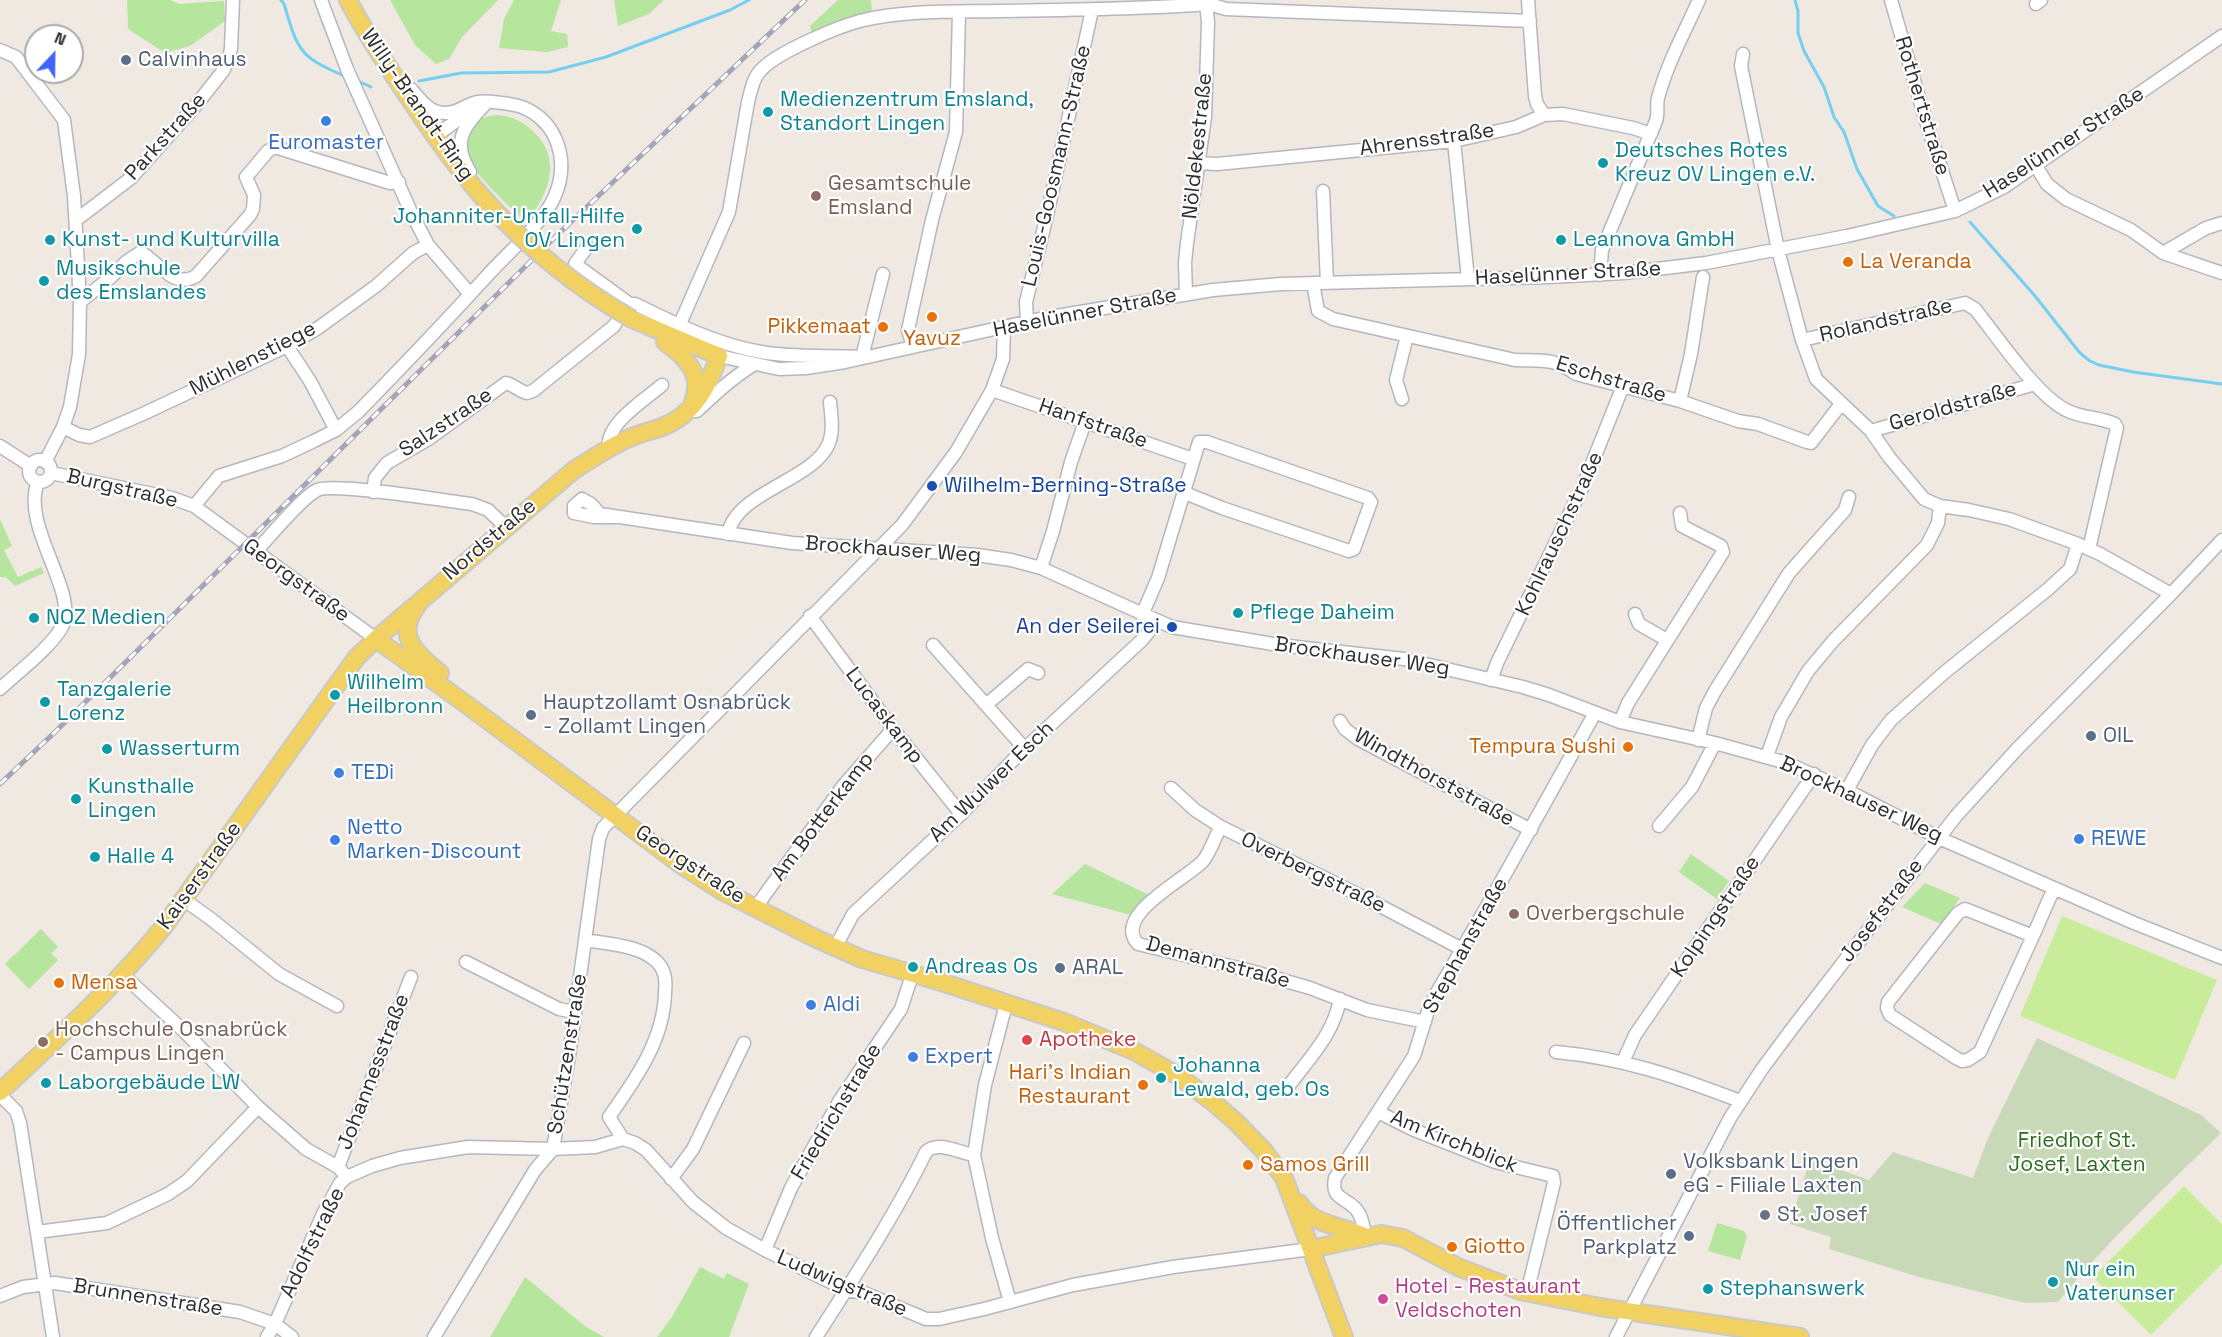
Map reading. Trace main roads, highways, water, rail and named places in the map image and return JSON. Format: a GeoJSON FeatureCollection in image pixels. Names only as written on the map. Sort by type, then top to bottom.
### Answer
{"type":"FeatureCollection","features":[{"type":"Feature","properties":{"kind":"main road","name":"Willy-Brandt-Ring"},"geometry":{"type":"LineString","coordinates":[[348,0],[366,34],[392,74],[467,178],[485,200],[547,261],[595,297],[626,315],[719,356]]}},
{"type":"Feature","properties":{"kind":"main road"},"geometry":{"type":"LineString","coordinates":[[671,335],[693,371],[696,395],[689,411]]}},
{"type":"Feature","properties":{"kind":"main road","name":"Nordstraße"},"geometry":{"type":"LineString","coordinates":[[375,639],[574,470],[609,447],[664,426],[689,411],[708,385],[719,356]]}},
{"type":"Feature","properties":{"kind":"main road"},"geometry":{"type":"LineString","coordinates":[[433,590],[414,610],[410,623],[409,642],[413,650],[461,692],[470,707]]}},
{"type":"Feature","properties":{"kind":"main road","name":"Georgstraße"},"geometry":{"type":"LineString","coordinates":[[375,639],[680,864],[722,891],[835,948],[862,959],[1064,1022],[1153,1061],[1213,1102],[1264,1151],[1284,1178],[1291,1192]]}},
{"type":"Feature","properties":{"kind":"main road","name":"Kaiserstraße"},"geometry":{"type":"LineString","coordinates":[[0,1093],[123,975],[151,942],[357,657],[375,639]]}},
{"type":"Feature","properties":{"kind":"main road"},"geometry":{"type":"LineString","coordinates":[[1291,1192],[1305,1213],[1314,1219],[1365,1237]]}},
{"type":"Feature","properties":{"kind":"main road"},"geometry":{"type":"LineString","coordinates":[[1291,1192],[1344,1337]]}},
{"type":"Feature","properties":{"kind":"main road"},"geometry":{"type":"LineString","coordinates":[[1311,1249],[1381,1234],[1403,1238],[1458,1267],[1527,1293],[1574,1303],[1800,1337]]}},
{"type":"Feature","properties":{"kind":"waterway"},"geometry":{"type":"LineString","coordinates":[[281,0],[297,42],[303,51],[319,64],[347,77]]}},
{"type":"Feature","properties":{"kind":"waterway"},"geometry":{"type":"LineString","coordinates":[[419,81],[461,73],[549,72],[606,57],[730,10],[749,0]]}},
{"type":"Feature","properties":{"kind":"waterway"},"geometry":{"type":"LineString","coordinates":[[1795,0],[1798,11],[1798,33],[1804,51],[1824,87],[1834,117],[1844,132],[1857,169],[1878,206],[1894,216]]}},
{"type":"Feature","properties":{"kind":"waterway"},"geometry":{"type":"LineString","coordinates":[[356,80],[371,87]]}},
{"type":"Feature","properties":{"kind":"waterway"},"geometry":{"type":"LineString","coordinates":[[1970,222],[2035,296],[2080,353],[2090,361],[2133,372],[2222,384]]}},
{"type":"Feature","properties":{"kind":"railway"},"geometry":{"type":"LineString","coordinates":[[0,784],[552,240],[805,0]]}},
{"type":"Feature","properties":{"kind":"place","name":"Calvinhaus"},"geometry":{"type":"Point","coordinates":[126,60]}},
{"type":"Feature","properties":{"kind":"place","name":"Medienzentrum Emsland, Standort Lingen"},"geometry":{"type":"Point","coordinates":[768,112]}},
{"type":"Feature","properties":{"kind":"place","name":"Euromaster"},"geometry":{"type":"Point","coordinates":[326,121]}},
{"type":"Feature","properties":{"kind":"place","name":"Deutsches Rotes Kreuz OV Lingen e.V."},"geometry":{"type":"Point","coordinates":[1603,163]}},
{"type":"Feature","properties":{"kind":"place","name":"Gesamtschule Emsland"},"geometry":{"type":"Point","coordinates":[816,196]}},
{"type":"Feature","properties":{"kind":"place","name":"Johanniter-Unfall-Hilfe OV Lingen"},"geometry":{"type":"Point","coordinates":[637,229]}},
{"type":"Feature","properties":{"kind":"place","name":"Kunst- und Kulturvilla"},"geometry":{"type":"Point","coordinates":[50,240]}},
{"type":"Feature","properties":{"kind":"place","name":"Leannova GmbH"},"geometry":{"type":"Point","coordinates":[1561,240]}},
{"type":"Feature","properties":{"kind":"place","name":"La Veranda"},"geometry":{"type":"Point","coordinates":[1848,262]}},
{"type":"Feature","properties":{"kind":"place","name":"Musikschule des Emslandes"},"geometry":{"type":"Point","coordinates":[44,281]}},
{"type":"Feature","properties":{"kind":"place","name":"Yavuz"},"geometry":{"type":"Point","coordinates":[932,317]}},
{"type":"Feature","properties":{"kind":"place","name":"Pikkemaat"},"geometry":{"type":"Point","coordinates":[883,327]}},
{"type":"Feature","properties":{"kind":"place","name":"Wilhelm-Berning-Straße"},"geometry":{"type":"Point","coordinates":[932,486]}},
{"type":"Feature","properties":{"kind":"place","name":"Pflege Daheim"},"geometry":{"type":"Point","coordinates":[1238,613]}},
{"type":"Feature","properties":{"kind":"place","name":"NOZ Medien"},"geometry":{"type":"Point","coordinates":[34,618]}},
{"type":"Feature","properties":{"kind":"place","name":"An der Seilerei"},"geometry":{"type":"Point","coordinates":[1172,627]}},
{"type":"Feature","properties":{"kind":"place","name":"Wilhelm Heilbronn"},"geometry":{"type":"Point","coordinates":[335,695]}},
{"type":"Feature","properties":{"kind":"place","name":"Tanzgalerie Lorenz"},"geometry":{"type":"Point","coordinates":[45,702]}},
{"type":"Feature","properties":{"kind":"place","name":"Hauptzollamt Osnabrück - Zollamt Lingen"},"geometry":{"type":"Point","coordinates":[531,715]}},
{"type":"Feature","properties":{"kind":"place","name":"OIL"},"geometry":{"type":"Point","coordinates":[2091,736]}},
{"type":"Feature","properties":{"kind":"place","name":"Tempura Sushi"},"geometry":{"type":"Point","coordinates":[1628,747]}},
{"type":"Feature","properties":{"kind":"place","name":"Wasserturm"},"geometry":{"type":"Point","coordinates":[107,749]}},
{"type":"Feature","properties":{"kind":"place","name":"TEDi"},"geometry":{"type":"Point","coordinates":[339,773]}},
{"type":"Feature","properties":{"kind":"place","name":"Kunsthalle Lingen"},"geometry":{"type":"Point","coordinates":[76,799]}},
{"type":"Feature","properties":{"kind":"place","name":"REWE"},"geometry":{"type":"Point","coordinates":[2079,839]}},
{"type":"Feature","properties":{"kind":"place","name":"Netto Marken-Discount"},"geometry":{"type":"Point","coordinates":[335,840]}},
{"type":"Feature","properties":{"kind":"place","name":"Halle 4"},"geometry":{"type":"Point","coordinates":[95,857]}},
{"type":"Feature","properties":{"kind":"place","name":"Overbergschule"},"geometry":{"type":"Point","coordinates":[1514,914]}},
{"type":"Feature","properties":{"kind":"place","name":"Andreas Os"},"geometry":{"type":"Point","coordinates":[913,967]}},
{"type":"Feature","properties":{"kind":"place","name":"ARAL"},"geometry":{"type":"Point","coordinates":[1060,968]}},
{"type":"Feature","properties":{"kind":"place","name":"Mensa"},"geometry":{"type":"Point","coordinates":[59,983]}},
{"type":"Feature","properties":{"kind":"place","name":"Aldi"},"geometry":{"type":"Point","coordinates":[811,1005]}},
{"type":"Feature","properties":{"kind":"place","name":"Apotheke"},"geometry":{"type":"Point","coordinates":[1027,1040]}},
{"type":"Feature","properties":{"kind":"place","name":"Hochschule Osnabrück - Campus Lingen"},"geometry":{"type":"Point","coordinates":[43,1042]}},
{"type":"Feature","properties":{"kind":"place","name":"Expert"},"geometry":{"type":"Point","coordinates":[913,1057]}},
{"type":"Feature","properties":{"kind":"place","name":"Johanna Lewald, geb. Os"},"geometry":{"type":"Point","coordinates":[1161,1078]}},
{"type":"Feature","properties":{"kind":"place","name":"Laborgebäude LW"},"geometry":{"type":"Point","coordinates":[46,1083]}},
{"type":"Feature","properties":{"kind":"place","name":"Hari's Indian Restaurant"},"geometry":{"type":"Point","coordinates":[1143,1085]}},
{"type":"Feature","properties":{"kind":"place","name":"Samos Grill"},"geometry":{"type":"Point","coordinates":[1248,1165]}},
{"type":"Feature","properties":{"kind":"place","name":"Volksbank Lingen eG - Filiale Laxten"},"geometry":{"type":"Point","coordinates":[1671,1174]}},
{"type":"Feature","properties":{"kind":"place","name":"St. Josef"},"geometry":{"type":"Point","coordinates":[1765,1215]}},
{"type":"Feature","properties":{"kind":"place","name":"Öffentlicher Parkplatz"},"geometry":{"type":"Point","coordinates":[1689,1236]}},
{"type":"Feature","properties":{"kind":"place","name":"Giotto"},"geometry":{"type":"Point","coordinates":[1452,1247]}},
{"type":"Feature","properties":{"kind":"place","name":"Nur ein Vaterunser"},"geometry":{"type":"Point","coordinates":[2053,1282]}},
{"type":"Feature","properties":{"kind":"place","name":"Stephanswerk"},"geometry":{"type":"Point","coordinates":[1708,1289]}},
{"type":"Feature","properties":{"kind":"place","name":"Hotel - Restaurant Veldschoten"},"geometry":{"type":"Point","coordinates":[1383,1299]}},
{"type":"Feature","properties":{"kind":"park label","name":"Friedhof St. Josef, Laxten"},"geometry":{"type":"Point","coordinates":[2077,1153]}}]}
